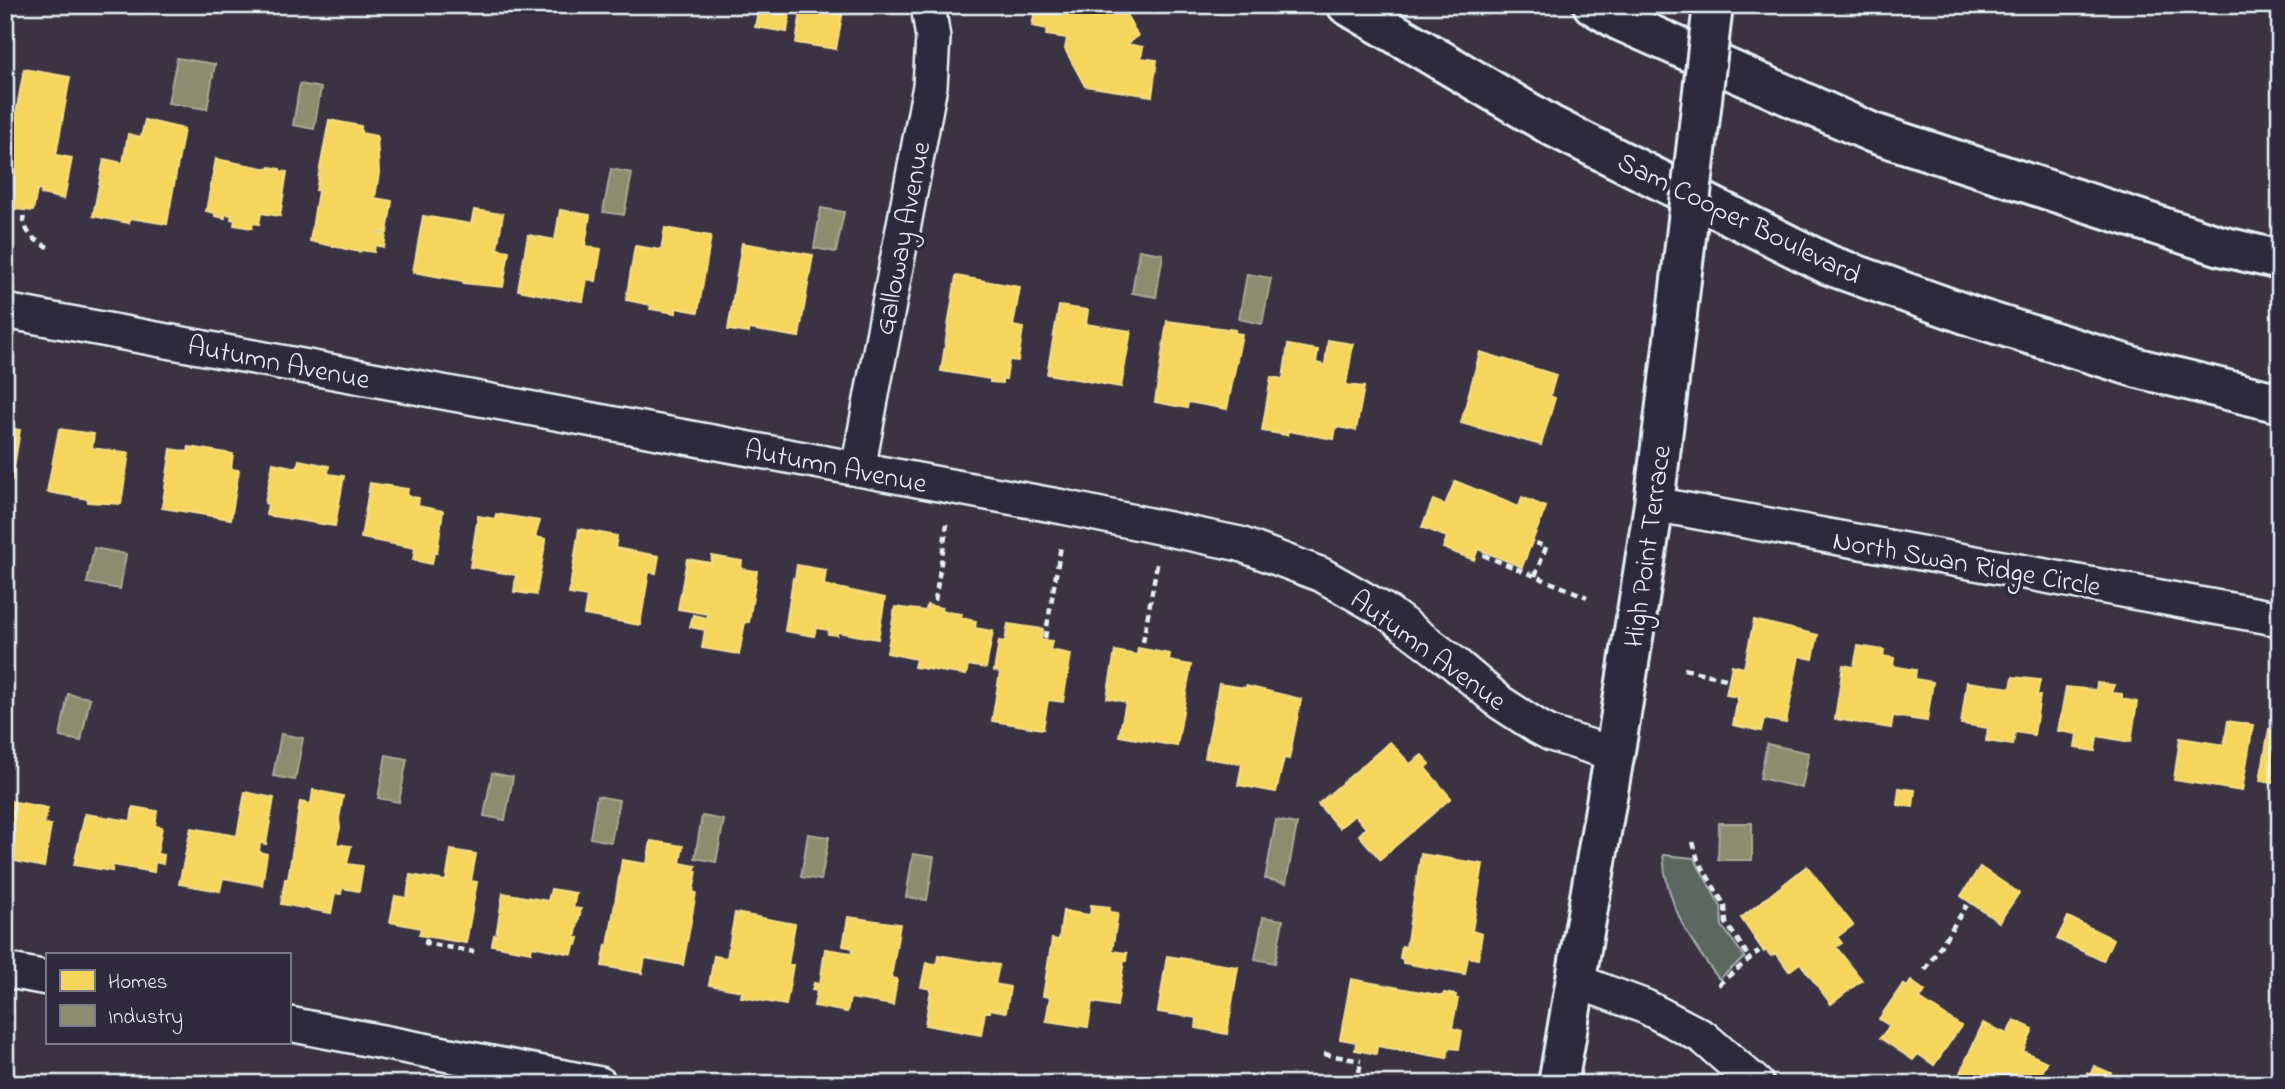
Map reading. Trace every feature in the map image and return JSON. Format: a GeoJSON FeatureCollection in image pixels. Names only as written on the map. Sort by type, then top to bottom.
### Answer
{"type":"FeatureCollection","features":[{"type":"Feature","properties":{"kind":"main road","name":"Sam Cooper Boulevard"},"geometry":{"type":"LineString","coordinates":[[1347,5],[1552,126],[1829,265],[1977,318],[2126,364],[2280,403]]}},
{"type":"Feature","properties":{"kind":"main road"},"geometry":{"type":"LineString","coordinates":[[1593,5],[1620,21],[1873,133],[2221,246],[2280,260]]}},
{"type":"Feature","properties":{"kind":"main road","name":"High Point Terrace"},"geometry":{"type":"LineString","coordinates":[[1558,1084],[1654,504],[1713,5]]}},
{"type":"Feature","properties":{"kind":"street","name":"Galloway Avenue"},"geometry":{"type":"LineString","coordinates":[[858,469],[930,86],[933,38],[928,5]]}},
{"type":"Feature","properties":{"kind":"street","name":"Autumn Avenue"},"geometry":{"type":"LineString","coordinates":[[5,311],[1172,528],[1240,544],[1322,575],[1387,612],[1501,702],[1538,727],[1551,734],[1614,754]]}},
{"type":"Feature","properties":{"kind":"street","name":"North Swan Ridge Circle"},"geometry":{"type":"LineString","coordinates":[[1654,504],[2280,619]]}},
{"type":"Feature","properties":{"kind":"street"},"geometry":{"type":"LineString","coordinates":[[5,970],[46,978]]}},
{"type":"Feature","properties":{"kind":"street"},"geometry":{"type":"LineString","coordinates":[[1576,981],[1646,1007],[1703,1037],[1756,1084]]}},
{"type":"Feature","properties":{"kind":"street"},"geometry":{"type":"LineString","coordinates":[[290,1024],[600,1084]]}},
{"type":"Feature","properties":{"kind":"path"},"geometry":{"type":"LineString","coordinates":[[23,216],[29,235],[48,247]]}},
{"type":"Feature","properties":{"kind":"path"},"geometry":{"type":"LineString","coordinates":[[935,601],[947,524]]}},
{"type":"Feature","properties":{"kind":"path"},"geometry":{"type":"LineString","coordinates":[[1535,576],[1546,547],[1536,543]]}},
{"type":"Feature","properties":{"kind":"path"},"geometry":{"type":"LineString","coordinates":[[1045,638],[1061,547]]}},
{"type":"Feature","properties":{"kind":"path"},"geometry":{"type":"LineString","coordinates":[[1483,555],[1587,597]]}},
{"type":"Feature","properties":{"kind":"path"},"geometry":{"type":"LineString","coordinates":[[1143,642],[1157,564]]}},
{"type":"Feature","properties":{"kind":"path"},"geometry":{"type":"LineString","coordinates":[[1684,670],[1726,679]]}},
{"type":"Feature","properties":{"kind":"path"},"geometry":{"type":"LineString","coordinates":[[1693,842],[1698,860],[1725,906],[1726,923],[1750,958]]}},
{"type":"Feature","properties":{"kind":"path"},"geometry":{"type":"LineString","coordinates":[[1925,970],[1967,905]]}},
{"type":"Feature","properties":{"kind":"path"},"geometry":{"type":"LineString","coordinates":[[427,939],[426,943],[474,952]]}},
{"type":"Feature","properties":{"kind":"path"},"geometry":{"type":"LineString","coordinates":[[1718,985],[1759,951]]}},
{"type":"Feature","properties":{"kind":"path"},"geometry":{"type":"LineString","coordinates":[[1324,1054],[1361,1059],[1357,1084]]}},
{"type":"Feature","properties":{"kind":"green space"},"geometry":{"type":"Polygon","coordinates":[[[1663,855],[1694,858],[1721,907],[1722,926],[1745,957],[1719,979],[1681,922],[1669,890],[1663,855]]]}},
{"type":"Feature","properties":{"kind":"building: Homes"},"geometry":{"type":"Polygon","coordinates":[[[759,5],[791,5],[787,32],[755,27],[759,5]]]}},
{"type":"Feature","properties":{"kind":"building: Homes"},"geometry":{"type":"Polygon","coordinates":[[[802,5],[844,5],[836,49],[796,43],[802,5]]]}},
{"type":"Feature","properties":{"kind":"building: Homes"},"geometry":{"type":"Polygon","coordinates":[[[1036,5],[1121,5],[1138,36],[1127,44],[1143,47],[1141,58],[1157,60],[1152,96],[1085,86],[1065,49],[1067,38],[1046,35],[1048,29],[1032,26],[1036,5]]]}},
{"type":"Feature","properties":{"kind":"building: Homes"},"geometry":{"type":"Polygon","coordinates":[[[24,69],[70,77],[56,155],[72,158],[64,199],[41,194],[42,191],[37,190],[33,211],[5,208],[5,151],[9,152],[24,69]]]}},
{"type":"Feature","properties":{"kind":"building: Homes"},"geometry":{"type":"Polygon","coordinates":[[[145,120],[184,129],[167,224],[130,218],[129,223],[93,216],[104,159],[123,163],[128,134],[141,137],[145,120]]]}},
{"type":"Feature","properties":{"kind":"building: Homes"},"geometry":{"type":"Polygon","coordinates":[[[329,120],[361,126],[361,133],[377,136],[379,173],[375,198],[392,201],[387,233],[377,233],[386,235],[384,247],[375,245],[374,252],[360,252],[310,241],[329,120]]]}},
{"type":"Feature","properties":{"kind":"building: Homes"},"geometry":{"type":"Polygon","coordinates":[[[216,159],[287,172],[280,216],[261,213],[259,224],[253,223],[252,228],[234,225],[232,215],[225,214],[225,218],[206,211],[216,159]]]}},
{"type":"Feature","properties":{"kind":"building: Homes"},"geometry":{"type":"Polygon","coordinates":[[[474,210],[503,214],[497,249],[509,251],[503,287],[463,283],[413,272],[423,216],[471,224],[474,210]]]}},
{"type":"Feature","properties":{"kind":"building: Homes"},"geometry":{"type":"Polygon","coordinates":[[[560,210],[590,215],[585,246],[601,249],[596,281],[587,279],[583,301],[518,290],[528,235],[555,240],[560,210]]]}},
{"type":"Feature","properties":{"kind":"building: Homes"},"geometry":{"type":"Polygon","coordinates":[[[665,228],[711,236],[698,312],[676,308],[676,313],[650,309],[651,305],[626,300],[635,246],[661,250],[665,228]]]}},
{"type":"Feature","properties":{"kind":"building: Homes"},"geometry":{"type":"Polygon","coordinates":[[[742,243],[813,255],[799,337],[749,329],[749,333],[728,330],[742,243]]]}},
{"type":"Feature","properties":{"kind":"building: Homes"},"geometry":{"type":"Polygon","coordinates":[[[956,276],[1020,287],[1013,326],[1023,328],[1018,361],[1009,360],[1006,379],[1002,379],[1002,383],[941,371],[956,276]]]}},
{"type":"Feature","properties":{"kind":"building: Homes"},"geometry":{"type":"Polygon","coordinates":[[[1059,306],[1088,310],[1086,324],[1131,331],[1121,387],[1047,374],[1059,306]]]}},
{"type":"Feature","properties":{"kind":"building: Homes"},"geometry":{"type":"Polygon","coordinates":[[[1167,321],[1235,330],[1235,333],[1242,334],[1227,409],[1188,402],[1187,408],[1155,402],[1167,321]]]}},
{"type":"Feature","properties":{"kind":"building: Homes"},"geometry":{"type":"Polygon","coordinates":[[[1328,340],[1353,344],[1346,385],[1364,387],[1356,430],[1336,427],[1334,439],[1288,431],[1287,435],[1262,431],[1271,377],[1283,379],[1288,345],[1318,350],[1316,363],[1325,365],[1328,340]]]}},
{"type":"Feature","properties":{"kind":"building: Homes"},"geometry":{"type":"Polygon","coordinates":[[[1480,352],[1556,375],[1550,396],[1555,398],[1541,445],[1461,423],[1480,352]]]}},
{"type":"Feature","properties":{"kind":"building: Homes"},"geometry":{"type":"Polygon","coordinates":[[[5,427],[20,430],[12,480],[5,479],[5,427]]]}},
{"type":"Feature","properties":{"kind":"building: Homes"},"geometry":{"type":"Polygon","coordinates":[[[59,429],[94,434],[92,448],[129,453],[121,504],[88,502],[88,499],[47,492],[59,429]]]}},
{"type":"Feature","properties":{"kind":"building: Homes"},"geometry":{"type":"Polygon","coordinates":[[[189,447],[233,454],[231,469],[239,470],[231,519],[162,508],[171,449],[188,452],[189,447]]]}},
{"type":"Feature","properties":{"kind":"building: Homes"},"geometry":{"type":"Polygon","coordinates":[[[299,460],[329,466],[328,474],[344,476],[335,526],[266,515],[268,504],[265,503],[273,463],[297,468],[299,460]]]}},
{"type":"Feature","properties":{"kind":"building: Homes"},"geometry":{"type":"Polygon","coordinates":[[[1455,481],[1519,507],[1522,497],[1546,507],[1522,567],[1478,549],[1474,560],[1443,548],[1447,537],[1422,527],[1433,500],[1445,505],[1455,481]]]}},
{"type":"Feature","properties":{"kind":"building: Homes"},"geometry":{"type":"Polygon","coordinates":[[[370,483],[408,489],[407,496],[419,498],[418,506],[443,511],[437,553],[434,553],[432,564],[413,560],[415,548],[361,538],[370,483]]]}},
{"type":"Feature","properties":{"kind":"building: Homes"},"geometry":{"type":"Polygon","coordinates":[[[496,514],[540,521],[535,537],[546,539],[536,595],[514,592],[516,575],[470,567],[478,516],[495,519],[496,514]]]}},
{"type":"Feature","properties":{"kind":"building: Homes"},"geometry":{"type":"Polygon","coordinates":[[[579,529],[617,536],[615,548],[659,556],[656,573],[649,572],[640,625],[584,615],[587,597],[569,594],[579,529]]]}},
{"type":"Feature","properties":{"kind":"building: Homes"},"geometry":{"type":"Polygon","coordinates":[[[712,556],[742,561],[741,569],[757,571],[749,622],[745,622],[739,654],[702,648],[705,630],[690,627],[693,615],[707,618],[708,614],[678,609],[687,559],[711,563],[712,556]]]}},
{"type":"Feature","properties":{"kind":"building: Homes"},"geometry":{"type":"Polygon","coordinates":[[[797,565],[826,570],[824,585],[885,598],[878,639],[837,632],[837,635],[828,634],[829,630],[816,628],[814,636],[785,631],[797,565]]]}},
{"type":"Feature","properties":{"kind":"building: Homes"},"geometry":{"type":"Polygon","coordinates":[[[927,605],[942,608],[941,611],[962,614],[961,618],[976,621],[975,628],[993,631],[986,668],[968,665],[966,675],[914,667],[916,659],[887,653],[895,607],[926,611],[927,605]]]}},
{"type":"Feature","properties":{"kind":"building: Homes"},"geometry":{"type":"Polygon","coordinates":[[[1754,620],[1818,635],[1813,659],[1799,656],[1786,723],[1764,719],[1761,731],[1733,725],[1738,697],[1726,695],[1732,665],[1744,668],[1754,620]]]}},
{"type":"Feature","properties":{"kind":"building: Homes"},"geometry":{"type":"Polygon","coordinates":[[[1008,624],[1043,629],[1041,640],[1052,641],[1050,650],[1071,654],[1063,702],[1048,700],[1043,729],[992,721],[1000,672],[994,671],[999,641],[1005,642],[1008,624]]]}},
{"type":"Feature","properties":{"kind":"building: Homes"},"geometry":{"type":"Polygon","coordinates":[[[1858,646],[1884,650],[1883,656],[1894,658],[1893,666],[1916,670],[1915,679],[1933,682],[1927,721],[1893,716],[1891,728],[1835,719],[1843,665],[1854,667],[1858,646]]]}},
{"type":"Feature","properties":{"kind":"building: Homes"},"geometry":{"type":"Polygon","coordinates":[[[1138,648],[1170,654],[1169,661],[1191,665],[1177,746],[1119,736],[1126,702],[1107,698],[1115,651],[1137,655],[1138,648]]]}},
{"type":"Feature","properties":{"kind":"building: Homes"},"geometry":{"type":"Polygon","coordinates":[[[2013,677],[2040,680],[2034,735],[2015,732],[2013,745],[1986,741],[1988,728],[1961,724],[1967,682],[2011,688],[2013,677]]]}},
{"type":"Feature","properties":{"kind":"building: Homes"},"geometry":{"type":"Polygon","coordinates":[[[2097,683],[2114,685],[2112,693],[2122,694],[2122,699],[2137,702],[2131,742],[2097,736],[2095,751],[2075,748],[2077,734],[2058,731],[2066,687],[2096,690],[2097,683]]]}},
{"type":"Feature","properties":{"kind":"building: Homes"},"geometry":{"type":"Polygon","coordinates":[[[1219,684],[1246,686],[1301,699],[1289,759],[1284,758],[1276,792],[1238,785],[1242,764],[1205,758],[1219,684]]]}},
{"type":"Feature","properties":{"kind":"building: Homes"},"geometry":{"type":"Polygon","coordinates":[[[2275,716],[2280,717],[2280,784],[2260,781],[2269,729],[2273,730],[2275,716]]]}},
{"type":"Feature","properties":{"kind":"building: Homes"},"geometry":{"type":"Polygon","coordinates":[[[2228,721],[2253,725],[2242,791],[2174,780],[2180,738],[2224,745],[2228,721]]]}},
{"type":"Feature","properties":{"kind":"building: Homes"},"geometry":{"type":"Polygon","coordinates":[[[1390,742],[1410,764],[1422,755],[1430,764],[1425,768],[1451,798],[1380,859],[1359,835],[1366,828],[1355,815],[1339,828],[1318,804],[1390,742]]]}},
{"type":"Feature","properties":{"kind":"building: Homes"},"geometry":{"type":"Polygon","coordinates":[[[1899,788],[1915,790],[1913,807],[1897,805],[1899,788]]]}},
{"type":"Feature","properties":{"kind":"building: Homes"},"geometry":{"type":"Polygon","coordinates":[[[313,790],[343,796],[336,844],[351,846],[347,864],[363,866],[359,891],[342,888],[341,894],[335,893],[331,913],[281,904],[285,879],[288,879],[300,802],[311,804],[313,790]]]}},
{"type":"Feature","properties":{"kind":"building: Homes"},"geometry":{"type":"Polygon","coordinates":[[[245,792],[274,798],[266,844],[260,843],[259,852],[267,854],[262,885],[223,878],[220,891],[179,884],[191,828],[237,836],[245,792]]]}},
{"type":"Feature","properties":{"kind":"building: Homes"},"geometry":{"type":"Polygon","coordinates":[[[5,800],[48,808],[44,824],[51,825],[44,867],[5,859],[5,800]]]}},
{"type":"Feature","properties":{"kind":"building: Homes"},"geometry":{"type":"Polygon","coordinates":[[[133,807],[157,811],[155,826],[162,827],[157,854],[164,855],[163,864],[155,862],[154,872],[113,865],[112,871],[74,865],[85,814],[131,821],[133,807]]]}},
{"type":"Feature","properties":{"kind":"building: Homes"},"geometry":{"type":"Polygon","coordinates":[[[651,841],[683,846],[680,863],[696,866],[693,892],[696,893],[683,965],[645,958],[642,973],[602,966],[606,945],[608,946],[622,860],[647,864],[651,841]]]}},
{"type":"Feature","properties":{"kind":"building: Homes"},"geometry":{"type":"Polygon","coordinates":[[[451,850],[476,854],[471,881],[477,882],[466,943],[419,935],[421,928],[390,922],[395,896],[407,898],[410,875],[446,881],[451,850]]]}},
{"type":"Feature","properties":{"kind":"building: Homes"},"geometry":{"type":"Polygon","coordinates":[[[1421,854],[1483,864],[1472,931],[1482,934],[1478,959],[1468,957],[1465,974],[1403,963],[1400,958],[1402,946],[1406,947],[1421,854]]]}},
{"type":"Feature","properties":{"kind":"building: Homes"},"geometry":{"type":"Polygon","coordinates":[[[1807,866],[1853,925],[1837,937],[1842,943],[1836,947],[1862,980],[1831,1004],[1800,963],[1789,971],[1776,953],[1771,956],[1766,950],[1764,952],[1741,918],[1807,866]]]}},
{"type":"Feature","properties":{"kind":"building: Homes"},"geometry":{"type":"Polygon","coordinates":[[[1980,867],[2019,893],[1999,922],[1961,896],[1980,867]]]}},
{"type":"Feature","properties":{"kind":"building: Homes"},"geometry":{"type":"Polygon","coordinates":[[[551,889],[576,893],[573,908],[581,909],[575,938],[579,938],[572,954],[532,946],[531,952],[492,945],[503,893],[548,901],[551,889]]]}},
{"type":"Feature","properties":{"kind":"building: Homes"},"geometry":{"type":"Polygon","coordinates":[[[1091,905],[1110,907],[1109,912],[1118,913],[1112,951],[1127,953],[1117,1006],[1092,1002],[1088,1027],[1046,1021],[1050,997],[1043,996],[1052,939],[1059,940],[1063,911],[1090,915],[1091,905]]]}},
{"type":"Feature","properties":{"kind":"building: Homes"},"geometry":{"type":"Polygon","coordinates":[[[735,913],[795,924],[788,965],[793,965],[786,1005],[741,997],[742,991],[709,985],[714,956],[727,958],[735,913]]]}},
{"type":"Feature","properties":{"kind":"building: Homes"},"geometry":{"type":"Polygon","coordinates":[[[848,917],[900,924],[891,978],[897,979],[893,1005],[850,998],[847,1012],[814,1006],[817,991],[812,990],[814,983],[820,984],[825,949],[852,953],[853,948],[843,946],[848,917]]]}},
{"type":"Feature","properties":{"kind":"building: Homes"},"geometry":{"type":"Polygon","coordinates":[[[2068,917],[2113,939],[2103,961],[2057,939],[2068,917]]]}},
{"type":"Feature","properties":{"kind":"building: Homes"},"geometry":{"type":"Polygon","coordinates":[[[938,955],[999,965],[995,984],[1010,987],[1006,1012],[990,1009],[990,1012],[985,1012],[981,1035],[925,1025],[931,989],[921,987],[926,963],[937,964],[938,955]]]}},
{"type":"Feature","properties":{"kind":"building: Homes"},"geometry":{"type":"Polygon","coordinates":[[[1167,956],[1238,967],[1227,1034],[1196,1028],[1197,1018],[1158,1012],[1167,956]]]}},
{"type":"Feature","properties":{"kind":"building: Homes"},"geometry":{"type":"Polygon","coordinates":[[[1351,979],[1443,996],[1444,993],[1456,995],[1455,998],[1458,999],[1452,1028],[1462,1031],[1459,1049],[1449,1048],[1447,1058],[1377,1046],[1376,1054],[1355,1050],[1356,1042],[1340,1039],[1351,979]]]}},
{"type":"Feature","properties":{"kind":"building: Homes"},"geometry":{"type":"Polygon","coordinates":[[[1911,981],[1925,991],[1920,999],[1961,1026],[1934,1065],[1918,1054],[1913,1060],[1880,1038],[1890,1026],[1879,1019],[1903,984],[1907,987],[1911,981]]]}},
{"type":"Feature","properties":{"kind":"building: Homes"},"geometry":{"type":"Polygon","coordinates":[[[2014,1020],[2033,1029],[2023,1051],[2047,1062],[2037,1084],[1959,1083],[1963,1075],[1960,1073],[1983,1023],[2007,1034],[2014,1020]]]}},
{"type":"Feature","properties":{"kind":"building: Homes"},"geometry":{"type":"Polygon","coordinates":[[[2094,1066],[2111,1073],[2107,1081],[2115,1084],[2083,1084],[2087,1073],[2090,1075],[2094,1066]]]}},
{"type":"Feature","properties":{"kind":"building: Industry"},"geometry":{"type":"Polygon","coordinates":[[[177,58],[215,64],[207,109],[168,103],[177,58]]]}},
{"type":"Feature","properties":{"kind":"building: Industry"},"geometry":{"type":"Polygon","coordinates":[[[300,84],[321,88],[314,129],[293,125],[300,84]]]}},
{"type":"Feature","properties":{"kind":"building: Industry"},"geometry":{"type":"Polygon","coordinates":[[[611,169],[632,173],[624,215],[603,212],[611,169]]]}},
{"type":"Feature","properties":{"kind":"building: Industry"},"geometry":{"type":"Polygon","coordinates":[[[821,208],[844,212],[836,252],[814,248],[821,208]]]}},
{"type":"Feature","properties":{"kind":"building: Industry"},"geometry":{"type":"Polygon","coordinates":[[[1139,250],[1163,254],[1156,297],[1132,293],[1139,250]]]}},
{"type":"Feature","properties":{"kind":"building: Industry"},"geometry":{"type":"Polygon","coordinates":[[[1247,274],[1271,278],[1262,324],[1239,319],[1247,274]]]}},
{"type":"Feature","properties":{"kind":"building: Industry"},"geometry":{"type":"Polygon","coordinates":[[[94,548],[126,554],[120,589],[87,583],[94,548]]]}},
{"type":"Feature","properties":{"kind":"building: Industry"},"geometry":{"type":"Polygon","coordinates":[[[68,694],[90,698],[81,741],[60,737],[68,694]]]}},
{"type":"Feature","properties":{"kind":"building: Industry"},"geometry":{"type":"Polygon","coordinates":[[[281,734],[303,738],[295,780],[273,776],[281,734]]]}},
{"type":"Feature","properties":{"kind":"building: Industry"},"geometry":{"type":"Polygon","coordinates":[[[1767,744],[1809,753],[1802,788],[1760,778],[1767,744]]]}},
{"type":"Feature","properties":{"kind":"building: Industry"},"geometry":{"type":"Polygon","coordinates":[[[386,755],[407,759],[399,802],[378,798],[386,755]]]}},
{"type":"Feature","properties":{"kind":"building: Industry"},"geometry":{"type":"Polygon","coordinates":[[[492,773],[513,777],[505,820],[484,816],[492,773]]]}},
{"type":"Feature","properties":{"kind":"building: Industry"},"geometry":{"type":"Polygon","coordinates":[[[597,796],[619,800],[611,842],[590,838],[597,796]]]}},
{"type":"Feature","properties":{"kind":"building: Industry"},"geometry":{"type":"Polygon","coordinates":[[[702,816],[724,820],[716,862],[695,858],[702,816]]]}},
{"type":"Feature","properties":{"kind":"building: Industry"},"geometry":{"type":"Polygon","coordinates":[[[1276,820],[1297,824],[1286,883],[1265,879],[1276,820]]]}},
{"type":"Feature","properties":{"kind":"building: Industry"},"geometry":{"type":"Polygon","coordinates":[[[1719,823],[1752,823],[1752,860],[1718,860],[1719,823]]]}},
{"type":"Feature","properties":{"kind":"building: Industry"},"geometry":{"type":"Polygon","coordinates":[[[808,834],[829,837],[821,880],[801,877],[808,834]]]}},
{"type":"Feature","properties":{"kind":"building: Industry"},"geometry":{"type":"Polygon","coordinates":[[[913,854],[934,857],[927,900],[906,897],[913,854]]]}},
{"type":"Feature","properties":{"kind":"building: Industry"},"geometry":{"type":"Polygon","coordinates":[[[1263,917],[1283,920],[1275,963],[1255,959],[1263,917]]]}}]}
